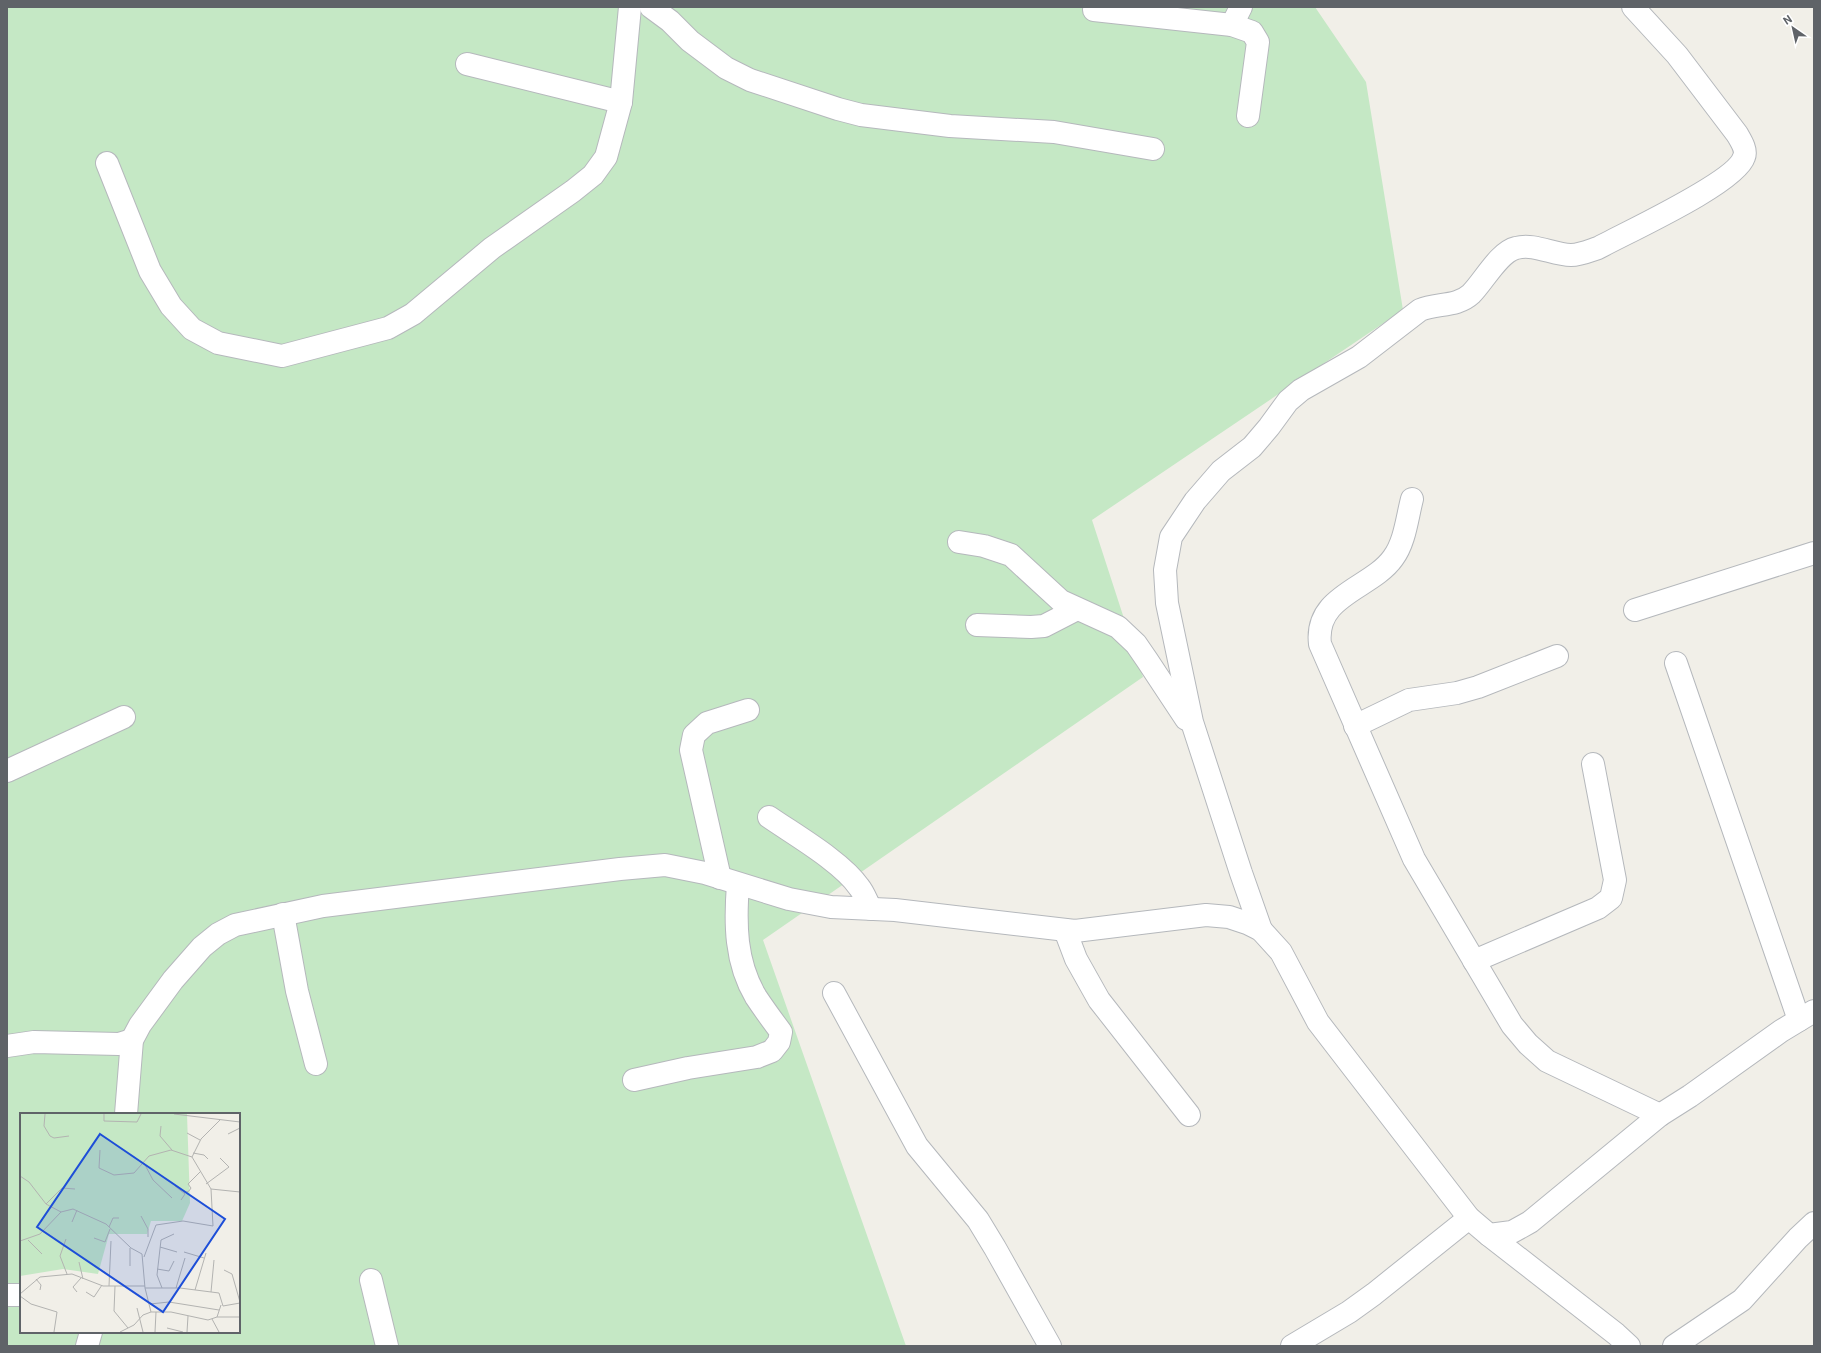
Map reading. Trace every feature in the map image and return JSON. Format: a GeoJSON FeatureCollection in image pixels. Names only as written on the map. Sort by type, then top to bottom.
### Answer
{"type":"FeatureCollection","features":[{"type":"Feature","properties":{"kind":"street"},"geometry":{"type":"LineString","coordinates":[[107,163],[150,271],[172,306],[192,329],[218,343],[282,356],[388,328],[413,314],[492,248],[573,191],[593,175],[606,157],[621,102],[630,7]]}},
{"type":"Feature","properties":{"kind":"street"},"geometry":{"type":"LineString","coordinates":[[651,7],[670,21],[690,41],[732,71],[750,80],[850,112],[889,120],[950,126],[1054,132],[1154,149]]}},
{"type":"Feature","properties":{"kind":"street"},"geometry":{"type":"LineString","coordinates":[[1629,1346],[1616,1334],[1469,1218],[1318,1022],[1280,952],[1261,930],[1240,873],[1195,731],[1167,603],[1165,570],[1171,537],[1195,501],[1221,470],[1252,447],[1270,427],[1288,402],[1301,390],[1359,357],[1420,310],[1429,306],[1459,302],[1471,295],[1505,254],[1516,248],[1530,247],[1571,255],[1598,248],[1718,184],[1736,170],[1744,157],[1744,148],[1737,134],[1677,55],[1633,7]]}},
{"type":"Feature","properties":{"kind":"street"},"geometry":{"type":"LineString","coordinates":[[1094,10],[1237,16],[1252,32],[1258,42],[1248,116]]}},
{"type":"Feature","properties":{"kind":"street"},"geometry":{"type":"LineString","coordinates":[[467,64],[621,102]]}},
{"type":"Feature","properties":{"kind":"street"},"geometry":{"type":"LineString","coordinates":[[1412,499],[1400,547],[1394,558],[1384,569],[1336,602],[1324,616],[1319,632],[1320,644],[1414,859],[1512,1024],[1528,1044],[1547,1061],[1660,1115]]}},
{"type":"Feature","properties":{"kind":"street"},"geometry":{"type":"LineString","coordinates":[[959,542],[984,546],[1011,555],[1049,591],[1061,600],[1118,628],[1136,644],[1195,731]]}},
{"type":"Feature","properties":{"kind":"street"},"geometry":{"type":"LineString","coordinates":[[1635,610],[1814,553]]}},
{"type":"Feature","properties":{"kind":"street"},"geometry":{"type":"LineString","coordinates":[[978,625],[1044,626],[1077,609]]}},
{"type":"Feature","properties":{"kind":"street"},"geometry":{"type":"LineString","coordinates":[[1355,726],[1409,700],[1457,693],[1478,687],[1557,656]]}},
{"type":"Feature","properties":{"kind":"street"},"geometry":{"type":"LineString","coordinates":[[1489,1235],[1512,1232],[1530,1222],[1660,1115],[1807,1015],[1676,663]]}},
{"type":"Feature","properties":{"kind":"street"},"geometry":{"type":"LineString","coordinates":[[634,1080],[688,1068],[756,1057],[772,1051],[779,1042],[781,1032],[756,996],[744,970],[736,930],[729,881],[691,750],[694,735],[707,723],[748,710]]}},
{"type":"Feature","properties":{"kind":"street"},"geometry":{"type":"LineString","coordinates":[[7,771],[10,768],[124,717]]}},
{"type":"Feature","properties":{"kind":"street"},"geometry":{"type":"LineString","coordinates":[[1474,961],[1598,908],[1611,898],[1615,880],[1593,764]]}},
{"type":"Feature","properties":{"kind":"street"},"geometry":{"type":"LineString","coordinates":[[769,817],[850,875],[860,887],[871,909]]}},
{"type":"Feature","properties":{"kind":"street"},"geometry":{"type":"LineString","coordinates":[[126,1113],[132,1040],[140,1025],[172,980],[202,947],[218,934],[235,924],[323,906],[665,865],[705,873],[789,899],[832,907],[895,910],[1075,931],[1206,915],[1229,917],[1247,923],[1261,930]]}},
{"type":"Feature","properties":{"kind":"street"},"geometry":{"type":"LineString","coordinates":[[283,914],[297,991],[316,1064]]}},
{"type":"Feature","properties":{"kind":"street"},"geometry":{"type":"LineString","coordinates":[[1065,930],[1076,959],[1099,1000],[1190,1114]]}},
{"type":"Feature","properties":{"kind":"street"},"geometry":{"type":"LineString","coordinates":[[834,993],[917,1146],[978,1220],[1050,1346]]}},
{"type":"Feature","properties":{"kind":"street"},"geometry":{"type":"LineString","coordinates":[[7,1046],[34,1042],[119,1044],[132,1040]]}},
{"type":"Feature","properties":{"kind":"street"},"geometry":{"type":"LineString","coordinates":[[1292,1346],[1349,1312],[1374,1294],[1469,1218]]}},
{"type":"Feature","properties":{"kind":"street"},"geometry":{"type":"LineString","coordinates":[[1674,1346],[1742,1300],[1798,1238],[1814,1223]]}},
{"type":"Feature","properties":{"kind":"street"},"geometry":{"type":"LineString","coordinates":[[371,1280],[387,1346]]}},
{"type":"Feature","properties":{"kind":"street"},"geometry":{"type":"LineString","coordinates":[[7,1295],[20,1295]]}},
{"type":"Feature","properties":{"kind":"street"},"geometry":{"type":"LineString","coordinates":[[87,1346],[91,1333]]}},
{"type":"Feature","properties":{"kind":"green space"},"geometry":{"type":"Polygon","coordinates":[[[7,7],[1315,7],[1366,82],[1403,310],[1092,520],[1143,677],[763,940],[906,1346],[7,1346],[7,7]]]}}]}
